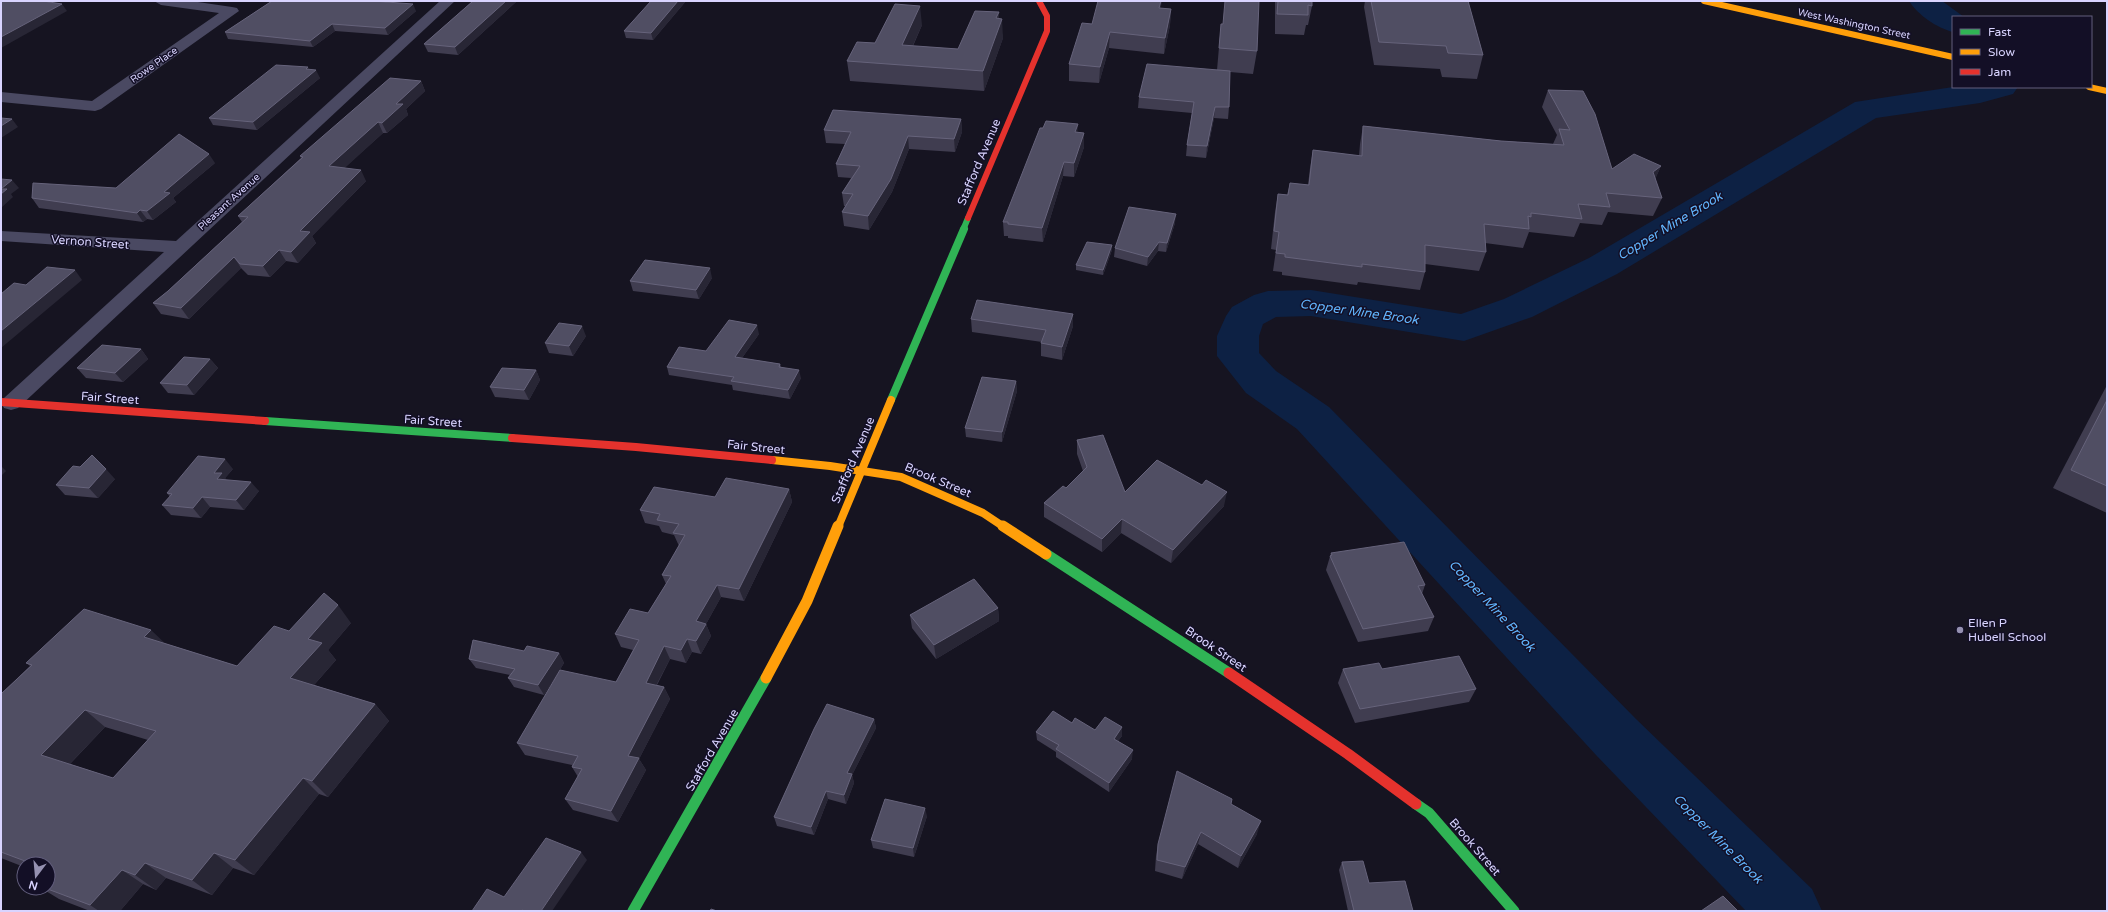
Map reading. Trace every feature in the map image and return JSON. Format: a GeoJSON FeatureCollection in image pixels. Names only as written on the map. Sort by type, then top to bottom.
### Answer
{"type":"FeatureCollection","features":[{"type":"Feature","properties":{"kind":"main road","name":"Stafford Avenue"},"geometry":{"type":"LineString","coordinates":[[633,911],[754,701],[806,601],[863,470],[1047,30],[1048,16],[1039,1]]}},
{"type":"Feature","properties":{"kind":"main road","name":"West Washington Street"},"geometry":{"type":"LineString","coordinates":[[1704,1],[1952,57]]}},
{"type":"Feature","properties":{"kind":"main road"},"geometry":{"type":"LineString","coordinates":[[2092,87],[2107,91]]}},
{"type":"Feature","properties":{"kind":"main road","name":"Fair Street"},"geometry":{"type":"LineString","coordinates":[[6,403],[636,447],[863,470]]}},
{"type":"Feature","properties":{"kind":"main road","name":"Brook Street"},"geometry":{"type":"LineString","coordinates":[[863,470],[901,477],[984,513],[1195,649],[1348,754],[1430,813],[1514,911]]}},
{"type":"Feature","properties":{"kind":"street","name":"Rowe Place"},"geometry":{"type":"LineString","coordinates":[[1,97],[95,106],[232,11],[169,1]]}},
{"type":"Feature","properties":{"kind":"street","name":"Pleasant Avenue"},"geometry":{"type":"LineString","coordinates":[[6,403],[448,1]]}},
{"type":"Feature","properties":{"kind":"street","name":"Vernon Street"},"geometry":{"type":"LineString","coordinates":[[1,236],[179,247]]}},
{"type":"Feature","properties":{"kind":"building"},"geometry":{"type":"Polygon","coordinates":[[[1,1],[43,1],[62,4],[1,37],[1,1]]]}},
{"type":"Feature","properties":{"kind":"building"},"geometry":{"type":"Polygon","coordinates":[[[272,1],[373,1],[413,4],[385,28],[332,24],[310,41],[225,32],[272,1]]]}},
{"type":"Feature","properties":{"kind":"building"},"geometry":{"type":"Polygon","coordinates":[[[473,1],[506,1],[455,47],[424,44],[473,1]]]}},
{"type":"Feature","properties":{"kind":"building"},"geometry":{"type":"Polygon","coordinates":[[[651,1],[678,1],[651,33],[624,31],[651,1]]]}},
{"type":"Feature","properties":{"kind":"building"},"geometry":{"type":"Polygon","coordinates":[[[1098,1],[1161,1],[1159,8],[1171,9],[1165,38],[1110,32],[1100,67],[1069,64],[1082,23],[1092,24],[1098,1]]]}},
{"type":"Feature","properties":{"kind":"building"},"geometry":{"type":"Polygon","coordinates":[[[1225,1],[1259,1],[1257,51],[1219,48],[1225,1]]]}},
{"type":"Feature","properties":{"kind":"building"},"geometry":{"type":"Polygon","coordinates":[[[1278,1],[1312,1],[1312,6],[1308,5],[1308,15],[1277,14],[1278,1]]]}},
{"type":"Feature","properties":{"kind":"building"},"geometry":{"type":"Polygon","coordinates":[[[1371,1],[1468,1],[1483,55],[1448,53],[1446,46],[1379,42],[1371,1]]]}},
{"type":"Feature","properties":{"kind":"building"},"geometry":{"type":"Polygon","coordinates":[[[895,4],[920,6],[902,45],[958,49],[975,11],[999,12],[996,18],[1002,19],[983,71],[847,61],[857,42],[875,43],[895,4]]]}},
{"type":"Feature","properties":{"kind":"building"},"geometry":{"type":"Polygon","coordinates":[[[1147,64],[1230,71],[1229,107],[1215,107],[1207,146],[1187,145],[1194,102],[1139,97],[1147,64]]]}},
{"type":"Feature","properties":{"kind":"building"},"geometry":{"type":"Polygon","coordinates":[[[276,65],[308,67],[306,69],[316,70],[253,122],[209,118],[276,65]]]}},
{"type":"Feature","properties":{"kind":"building"},"geometry":{"type":"Polygon","coordinates":[[[390,78],[421,81],[396,104],[403,104],[382,123],[378,122],[329,166],[361,170],[300,231],[310,232],[291,252],[279,250],[263,266],[240,264],[234,257],[181,308],[153,303],[248,217],[238,216],[303,157],[300,156],[390,78]]]}},
{"type":"Feature","properties":{"kind":"building"},"geometry":{"type":"Polygon","coordinates":[[[1548,90],[1583,91],[1595,114],[1612,169],[1634,154],[1661,166],[1653,172],[1662,198],[1606,193],[1610,207],[1578,204],[1582,219],[1531,213],[1531,217],[1528,216],[1529,229],[1484,224],[1486,252],[1425,245],[1425,272],[1362,264],[1362,267],[1285,257],[1285,254],[1276,253],[1279,232],[1274,231],[1278,194],[1288,195],[1290,183],[1309,185],[1313,150],[1362,156],[1363,126],[1501,141],[1564,145],[1559,129],[1570,130],[1548,90]]]}},
{"type":"Feature","properties":{"kind":"building"},"geometry":{"type":"Polygon","coordinates":[[[833,110],[961,119],[954,139],[908,136],[891,179],[868,216],[842,212],[853,194],[842,193],[860,166],[836,164],[851,132],[824,130],[833,110]]]}},
{"type":"Feature","properties":{"kind":"building"},"geometry":{"type":"Polygon","coordinates":[[[1,118],[12,119],[1,126],[1,118]]]}},
{"type":"Feature","properties":{"kind":"building"},"geometry":{"type":"Polygon","coordinates":[[[1046,121],[1078,124],[1075,132],[1084,133],[1074,163],[1064,162],[1042,228],[1008,224],[1008,222],[1003,222],[1040,128],[1043,128],[1046,121]]]}},
{"type":"Feature","properties":{"kind":"building"},"geometry":{"type":"Polygon","coordinates":[[[179,134],[209,154],[164,192],[170,193],[147,211],[140,210],[137,213],[32,198],[33,183],[116,188],[179,134]]]}},
{"type":"Feature","properties":{"kind":"building"},"geometry":{"type":"Polygon","coordinates":[[[1,179],[12,180],[1,189],[1,179]]]}},
{"type":"Feature","properties":{"kind":"building"},"geometry":{"type":"Polygon","coordinates":[[[1,189],[7,189],[1,194],[1,189]]]}},
{"type":"Feature","properties":{"kind":"building"},"geometry":{"type":"Polygon","coordinates":[[[1129,207],[1176,214],[1167,243],[1159,242],[1148,257],[1115,248],[1129,207]]]}},
{"type":"Feature","properties":{"kind":"building"},"geometry":{"type":"Polygon","coordinates":[[[1087,242],[1112,245],[1103,270],[1076,265],[1087,242]]]}},
{"type":"Feature","properties":{"kind":"building"},"geometry":{"type":"Polygon","coordinates":[[[645,260],[710,268],[696,290],[630,281],[645,260]]]}},
{"type":"Feature","properties":{"kind":"building"},"geometry":{"type":"Polygon","coordinates":[[[47,267],[75,270],[1,331],[1,294],[14,283],[26,285],[47,267]]]}},
{"type":"Feature","properties":{"kind":"building"},"geometry":{"type":"Polygon","coordinates":[[[977,300],[1073,314],[1062,347],[1041,343],[1046,330],[971,319],[977,300]]]}},
{"type":"Feature","properties":{"kind":"building"},"geometry":{"type":"Polygon","coordinates":[[[729,320],[757,325],[735,357],[780,364],[779,367],[799,370],[788,390],[731,381],[734,377],[667,367],[679,347],[706,351],[729,320]]]}},
{"type":"Feature","properties":{"kind":"building"},"geometry":{"type":"Polygon","coordinates":[[[559,323],[582,326],[569,346],[545,343],[559,323]]]}},
{"type":"Feature","properties":{"kind":"building"},"geometry":{"type":"Polygon","coordinates":[[[102,345],[141,349],[115,373],[77,368],[102,345]]]}},
{"type":"Feature","properties":{"kind":"building"},"geometry":{"type":"Polygon","coordinates":[[[184,357],[210,359],[187,385],[160,383],[184,357]]]}},
{"type":"Feature","properties":{"kind":"building"},"geometry":{"type":"Polygon","coordinates":[[[502,368],[536,370],[524,390],[490,387],[502,368]]]}},
{"type":"Feature","properties":{"kind":"building"},"geometry":{"type":"Polygon","coordinates":[[[982,377],[1016,381],[1002,432],[965,428],[982,377]]]}},
{"type":"Feature","properties":{"kind":"building"},"geometry":{"type":"Polygon","coordinates":[[[2107,400],[2107,486],[2071,470],[2107,400]]]}},
{"type":"Feature","properties":{"kind":"building"},"geometry":{"type":"Polygon","coordinates":[[[1103,435],[1125,492],[1157,460],[1202,485],[1206,480],[1227,492],[1173,550],[1122,519],[1102,539],[1044,503],[1063,486],[1066,488],[1087,467],[1077,440],[1103,435]]]}},
{"type":"Feature","properties":{"kind":"building"},"geometry":{"type":"Polygon","coordinates":[[[92,455],[106,469],[89,488],[56,485],[73,466],[80,467],[92,455]]]}},
{"type":"Feature","properties":{"kind":"building"},"geometry":{"type":"Polygon","coordinates":[[[198,456],[225,459],[214,473],[222,473],[217,479],[251,482],[236,500],[202,497],[193,508],[162,505],[172,494],[167,493],[198,456]]]}},
{"type":"Feature","properties":{"kind":"building"},"geometry":{"type":"Polygon","coordinates":[[[726,478],[789,489],[739,589],[717,585],[696,621],[706,624],[696,641],[687,639],[681,650],[664,646],[646,683],[664,687],[628,756],[639,758],[611,811],[565,799],[582,769],[572,767],[578,756],[517,743],[560,670],[616,682],[639,640],[615,634],[630,609],[648,613],[671,576],[662,575],[685,535],[673,533],[679,524],[657,520],[660,514],[640,510],[654,487],[715,497],[726,478]]]}},
{"type":"Feature","properties":{"kind":"building"},"geometry":{"type":"Polygon","coordinates":[[[1404,542],[1425,585],[1418,586],[1434,617],[1363,629],[1330,556],[1332,555],[1331,553],[1404,542]]]}},
{"type":"Feature","properties":{"kind":"building"},"geometry":{"type":"Polygon","coordinates":[[[974,579],[998,608],[934,645],[910,615],[974,579]]]}},
{"type":"Feature","properties":{"kind":"building"},"geometry":{"type":"Polygon","coordinates":[[[324,593],[338,605],[308,639],[322,643],[290,678],[375,704],[312,781],[303,778],[235,860],[214,853],[192,880],[145,863],[135,875],[122,870],[90,905],[56,892],[56,856],[16,856],[16,858],[1,852],[1,694],[32,665],[26,663],[84,609],[151,630],[144,637],[237,666],[274,626],[289,631],[324,593]],[[85,710],[41,755],[113,778],[156,731],[85,710]]]}},
{"type":"Feature","properties":{"kind":"building"},"geometry":{"type":"Polygon","coordinates":[[[473,640],[524,651],[527,646],[559,653],[538,685],[508,678],[515,669],[469,659],[473,640]]]}},
{"type":"Feature","properties":{"kind":"building"},"geometry":{"type":"Polygon","coordinates":[[[1459,656],[1476,689],[1360,709],[1343,669],[1379,663],[1382,669],[1459,656]]]}},
{"type":"Feature","properties":{"kind":"building"},"geometry":{"type":"Polygon","coordinates":[[[827,704],[874,719],[847,773],[852,774],[844,795],[826,791],[811,827],[774,817],[814,729],[827,704]]]}},
{"type":"Feature","properties":{"kind":"building"},"geometry":{"type":"Polygon","coordinates":[[[1053,711],[1072,723],[1075,718],[1095,730],[1105,717],[1122,727],[1114,739],[1133,750],[1109,783],[1056,749],[1059,745],[1036,732],[1053,711]]]}},
{"type":"Feature","properties":{"kind":"building"},"geometry":{"type":"Polygon","coordinates":[[[1177,771],[1232,799],[1231,804],[1261,821],[1241,856],[1201,832],[1185,867],[1157,860],[1158,844],[1177,771]]]}},
{"type":"Feature","properties":{"kind":"building"},"geometry":{"type":"Polygon","coordinates":[[[885,799],[925,808],[913,848],[871,840],[885,799]]]}},
{"type":"Feature","properties":{"kind":"building"},"geometry":{"type":"Polygon","coordinates":[[[546,838],[581,852],[541,911],[472,911],[487,889],[504,897],[546,838]]]}},
{"type":"Feature","properties":{"kind":"building"},"geometry":{"type":"Polygon","coordinates":[[[1363,861],[1369,883],[1405,881],[1413,911],[1354,911],[1342,862],[1363,861]]]}},
{"type":"Feature","properties":{"kind":"building"},"geometry":{"type":"Polygon","coordinates":[[[1723,896],[1738,911],[1701,911],[1723,896]]]}},
{"type":"Feature","properties":{"kind":"waterway","name":"Copper Mine Brook"},"geometry":{"type":"LineString","coordinates":[[1923,1],[1952,22]]}},
{"type":"Feature","properties":{"kind":"waterway","name":"Copper Mine Brook"},"geometry":{"type":"LineString","coordinates":[[1790,911],[1616,737],[1313,418],[1261,382],[1238,356],[1238,336],[1246,316],[1268,304],[1311,303],[1464,328],[1518,308],[1603,266],[1867,109],[1980,93],[1998,88]]}},
{"type":"Feature","properties":{"kind":"traffic: fast"},"geometry":{"type":"LineString","coordinates":[[891,400],[968,218]]}},
{"type":"Feature","properties":{"kind":"traffic: fast"},"geometry":{"type":"LineString","coordinates":[[265,421],[512,438]]}},
{"type":"Feature","properties":{"kind":"traffic: fast"},"geometry":{"type":"LineString","coordinates":[[1046,554],[1229,673]]}},
{"type":"Feature","properties":{"kind":"traffic: fast"},"geometry":{"type":"LineString","coordinates":[[633,911],[766,678]]}},
{"type":"Feature","properties":{"kind":"traffic: fast"},"geometry":{"type":"LineString","coordinates":[[1416,804],[1429,813],[1514,911]]}},
{"type":"Feature","properties":{"kind":"traffic: slow"},"geometry":{"type":"LineString","coordinates":[[1704,1],[1952,57]]}},
{"type":"Feature","properties":{"kind":"traffic: slow"},"geometry":{"type":"LineString","coordinates":[[2092,88],[2107,91]]}},
{"type":"Feature","properties":{"kind":"traffic: slow"},"geometry":{"type":"LineString","coordinates":[[766,678],[807,601],[891,400]]}},
{"type":"Feature","properties":{"kind":"traffic: slow"},"geometry":{"type":"LineString","coordinates":[[772,460],[830,466],[901,477],[983,513],[1046,554]]}},
{"type":"Feature","properties":{"kind":"traffic: jam"},"geometry":{"type":"LineString","coordinates":[[968,218],[1047,31],[1047,16],[1039,1]]}},
{"type":"Feature","properties":{"kind":"traffic: jam"},"geometry":{"type":"LineString","coordinates":[[1,402],[265,421]]}},
{"type":"Feature","properties":{"kind":"traffic: jam"},"geometry":{"type":"LineString","coordinates":[[512,438],[636,447],[772,460]]}},
{"type":"Feature","properties":{"kind":"traffic: jam"},"geometry":{"type":"LineString","coordinates":[[1229,673],[1348,754],[1416,804]]}},
{"type":"Feature","properties":{"kind":"place","name":"Ellen P Hubell School"},"geometry":{"type":"Point","coordinates":[1960,630]}}]}
